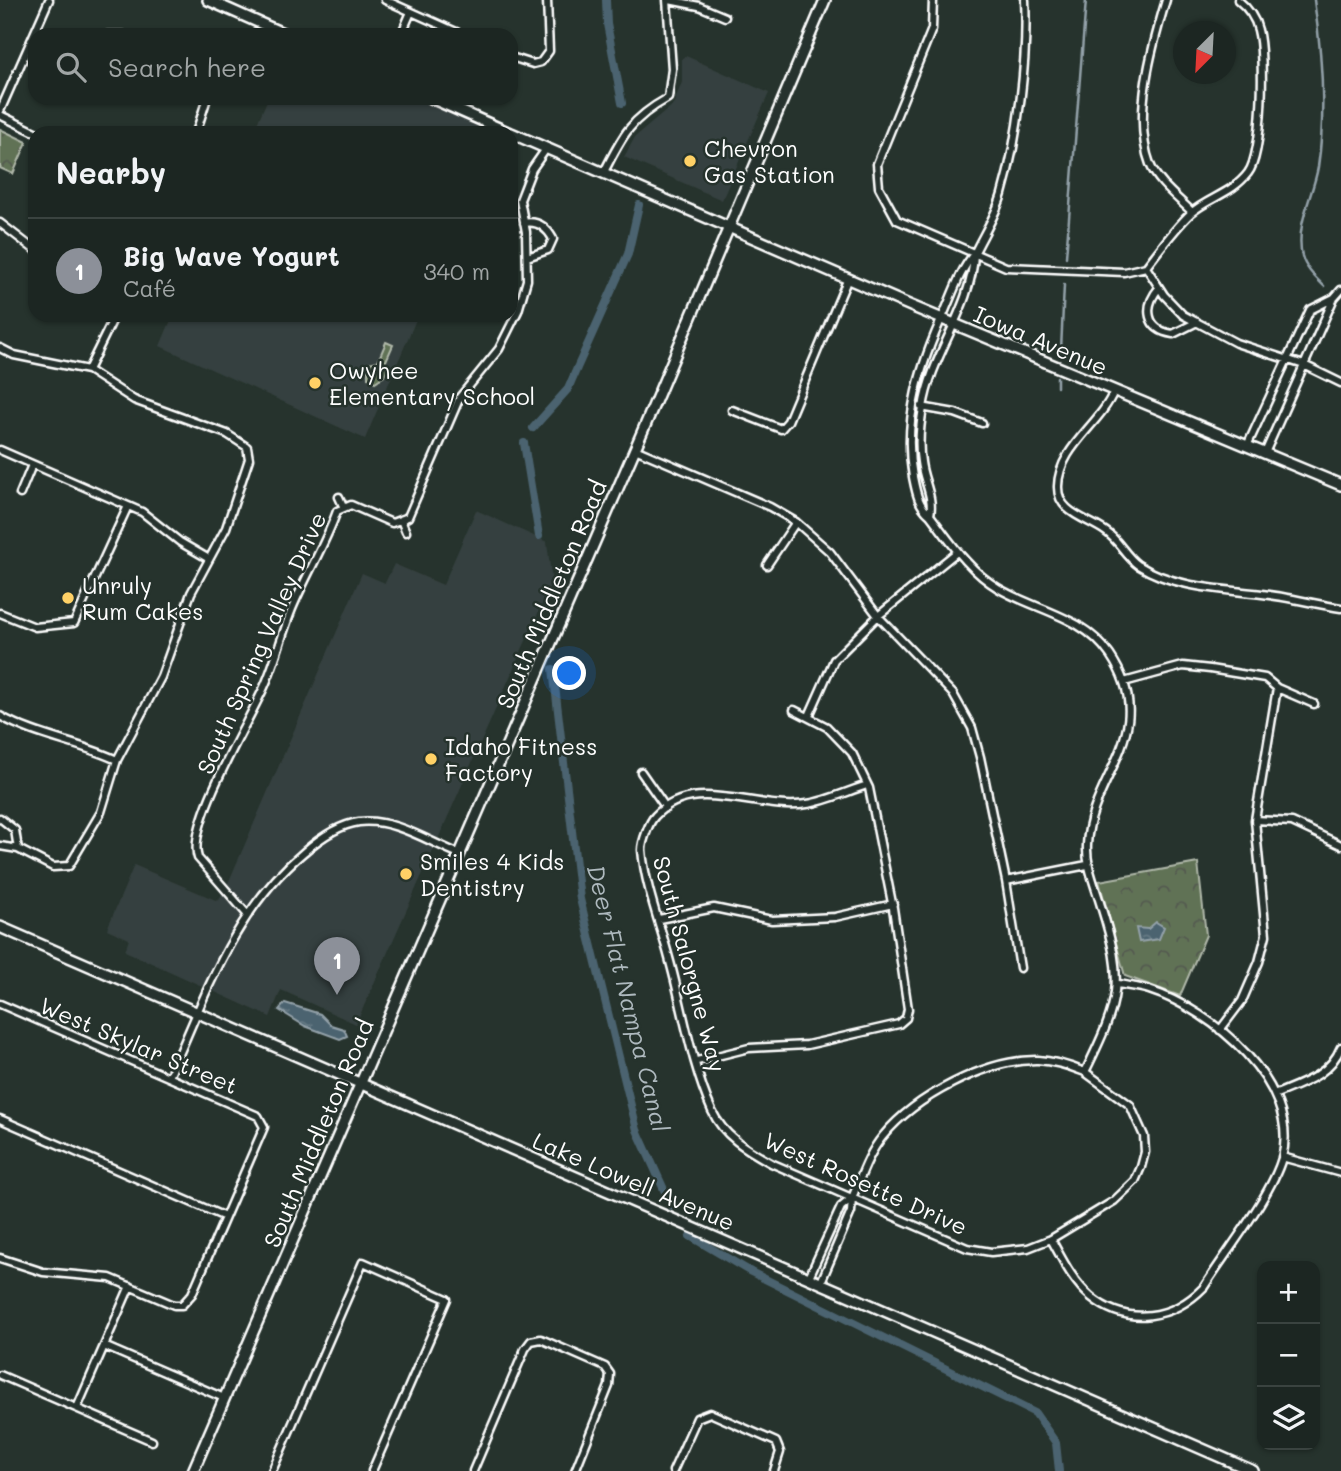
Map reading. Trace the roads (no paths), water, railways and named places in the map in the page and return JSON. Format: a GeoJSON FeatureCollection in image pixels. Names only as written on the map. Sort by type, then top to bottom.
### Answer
{"type":"FeatureCollection","features":[{"type":"Feature","properties":{"kind":"street"},"geometry":{"type":"LineString","coordinates":[[37,28],[49,0]]}},
{"type":"Feature","properties":{"kind":"street"},"geometry":{"type":"LineString","coordinates":[[208,0],[272,28]]}},
{"type":"Feature","properties":{"kind":"street"},"geometry":{"type":"LineString","coordinates":[[385,0],[447,28]]}},
{"type":"Feature","properties":{"kind":"street"},"geometry":{"type":"LineString","coordinates":[[518,59],[533,64],[549,51],[547,0]]}},
{"type":"Feature","properties":{"kind":"street"},"geometry":{"type":"LineString","coordinates":[[603,174],[626,129],[644,112],[668,99],[672,69],[668,0],[699,6],[725,17]]}},
{"type":"Feature","properties":{"kind":"street","name":"South Middleton Road"},"geometry":{"type":"LineString","coordinates":[[193,1471],[635,449],[825,0]]}},
{"type":"Feature","properties":{"kind":"street"},"geometry":{"type":"LineString","coordinates":[[933,0],[932,30],[877,164],[879,187],[897,220],[1006,267],[1124,272],[1146,267],[1192,212],[1237,185],[1250,171],[1256,154],[1262,85],[1258,30],[1250,10],[1238,0]]}},
{"type":"Feature","properties":{"kind":"street"},"geometry":{"type":"LineString","coordinates":[[821,1282],[851,1212],[852,1198],[871,1152],[901,1116],[947,1086],[1012,1063],[1038,1060],[1063,1064],[1085,1072],[1114,1010],[1118,984],[1115,950],[1087,864],[1087,842],[1093,817],[1120,757],[1126,734],[1128,707],[1124,682],[1110,655],[1082,627],[995,586],[957,552],[921,507],[910,460],[912,405],[941,318],[962,269],[974,254],[1002,196],[1018,107],[1026,27],[1024,0]]}},
{"type":"Feature","properties":{"kind":"street"},"geometry":{"type":"LineString","coordinates":[[1166,0],[1150,61],[1144,142],[1151,166],[1192,212]]}},
{"type":"Feature","properties":{"kind":"street"},"geometry":{"type":"LineString","coordinates":[[404,28],[411,12]]}},
{"type":"Feature","properties":{"kind":"street"},"geometry":{"type":"LineString","coordinates":[[28,48],[0,113],[28,128]]}},
{"type":"Feature","properties":{"kind":"street"},"geometry":{"type":"LineString","coordinates":[[198,126],[205,105]]}},
{"type":"Feature","properties":{"kind":"street","name":"Iowa Avenue"},"geometry":{"type":"LineString","coordinates":[[447,105],[495,126]]}},
{"type":"Feature","properties":{"kind":"street","name":"Iowa Avenue"},"geometry":{"type":"LineString","coordinates":[[518,136],[953,324],[1341,485]]}},
{"type":"Feature","properties":{"kind":"street"},"geometry":{"type":"LineString","coordinates":[[518,312],[527,280],[520,200],[532,169],[546,149]]}},
{"type":"Feature","properties":{"kind":"street"},"geometry":{"type":"LineString","coordinates":[[524,223],[533,222],[548,229],[553,239],[548,250],[527,257]]}},
{"type":"Feature","properties":{"kind":"street"},"geometry":{"type":"LineString","coordinates":[[0,223],[28,245]]}},
{"type":"Feature","properties":{"kind":"street"},"geometry":{"type":"LineString","coordinates":[[930,515],[932,504],[920,460],[923,408],[937,358],[973,273],[974,254]]}},
{"type":"Feature","properties":{"kind":"street"},"geometry":{"type":"LineString","coordinates":[[1146,267],[1159,288],[1183,315],[1236,344],[1304,365],[1341,383]]}},
{"type":"Feature","properties":{"kind":"street"},"geometry":{"type":"LineString","coordinates":[[733,411],[781,429],[788,421],[848,278]]}},
{"type":"Feature","properties":{"kind":"street"},"geometry":{"type":"LineString","coordinates":[[1159,288],[1149,308],[1150,319],[1156,328],[1173,334],[1197,322]]}},
{"type":"Feature","properties":{"kind":"street"},"geometry":{"type":"LineString","coordinates":[[1265,453],[1334,298],[1341,289]]}},
{"type":"Feature","properties":{"kind":"street"},"geometry":{"type":"LineString","coordinates":[[1247,446],[1310,310],[1334,298]]}},
{"type":"Feature","properties":{"kind":"street"},"geometry":{"type":"LineString","coordinates":[[88,370],[112,322]]}},
{"type":"Feature","properties":{"kind":"street"},"geometry":{"type":"LineString","coordinates":[[406,532],[401,520],[408,517],[460,397],[499,349],[513,322]]}},
{"type":"Feature","properties":{"kind":"street"},"geometry":{"type":"LineString","coordinates":[[0,348],[14,355],[88,370],[134,400],[227,433],[247,447],[249,458],[226,528],[191,593],[161,677],[117,760],[101,812],[69,866],[53,867],[18,849],[0,846]]}},
{"type":"Feature","properties":{"kind":"street"},"geometry":{"type":"LineString","coordinates":[[1114,391],[1104,412],[1077,443],[1061,470],[1059,496],[1065,507],[1104,530],[1135,563],[1147,570],[1206,589],[1264,594],[1341,608]]}},
{"type":"Feature","properties":{"kind":"street"},"geometry":{"type":"LineString","coordinates":[[912,405],[955,413],[982,423]]}},
{"type":"Feature","properties":{"kind":"street"},"geometry":{"type":"LineString","coordinates":[[635,449],[770,507],[796,522],[830,552],[877,617],[953,694],[972,728],[1006,881],[1020,968]]}},
{"type":"Feature","properties":{"kind":"street"},"geometry":{"type":"LineString","coordinates":[[0,450],[154,519],[180,542],[209,559]]}},
{"type":"Feature","properties":{"kind":"street"},"geometry":{"type":"LineString","coordinates":[[910,460],[920,460]]}},
{"type":"Feature","properties":{"kind":"street"},"geometry":{"type":"LineString","coordinates":[[20,494],[32,465]]}},
{"type":"Feature","properties":{"kind":"street"},"geometry":{"type":"LineString","coordinates":[[339,497],[344,508]]}},
{"type":"Feature","properties":{"kind":"street","name":"South Spring Valley Drive"},"geometry":{"type":"LineString","coordinates":[[246,913],[198,858],[198,831],[242,728],[265,685],[293,608],[337,511],[351,505],[392,523],[401,520]]}},
{"type":"Feature","properties":{"kind":"street"},"geometry":{"type":"LineString","coordinates":[[0,613],[34,627],[74,622],[128,506]]}},
{"type":"Feature","properties":{"kind":"street"},"geometry":{"type":"LineString","coordinates":[[767,565],[796,522]]}},
{"type":"Feature","properties":{"kind":"street"},"geometry":{"type":"LineString","coordinates":[[808,716],[834,660],[877,617],[957,552]]}},
{"type":"Feature","properties":{"kind":"street"},"geometry":{"type":"LineString","coordinates":[[1124,682],[1183,666],[1265,678],[1277,688],[1314,704]]}},
{"type":"Feature","properties":{"kind":"street"},"geometry":{"type":"LineString","coordinates":[[1220,1030],[1242,1001],[1259,962],[1266,935],[1255,820],[1277,688]]}},
{"type":"Feature","properties":{"kind":"street"},"geometry":{"type":"LineString","coordinates":[[697,1061],[749,1048],[807,1045],[899,1024],[906,1018],[908,1009],[893,904],[867,785],[852,753],[827,727],[794,710]]}},
{"type":"Feature","properties":{"kind":"street"},"geometry":{"type":"LineString","coordinates":[[0,716],[29,732],[76,743],[117,760]]}},
{"type":"Feature","properties":{"kind":"street"},"geometry":{"type":"LineString","coordinates":[[641,772],[666,808],[678,798],[720,796],[768,805],[807,804],[867,785]]}},
{"type":"Feature","properties":{"kind":"street","name":"South Salorgne Way"},"geometry":{"type":"LineString","coordinates":[[666,808],[653,817],[642,848],[697,1061],[713,1112],[726,1132]]}},
{"type":"Feature","properties":{"kind":"street"},"geometry":{"type":"LineString","coordinates":[[0,818],[15,830],[18,849]]}},
{"type":"Feature","properties":{"kind":"street"},"geometry":{"type":"LineString","coordinates":[[1255,820],[1292,822],[1341,845]]}},
{"type":"Feature","properties":{"kind":"street"},"geometry":{"type":"LineString","coordinates":[[169,1077],[227,946],[246,913],[289,864],[336,829],[347,825],[382,823],[460,854]]}},
{"type":"Feature","properties":{"kind":"street"},"geometry":{"type":"LineString","coordinates":[[1006,881],[1087,864]]}},
{"type":"Feature","properties":{"kind":"street"},"geometry":{"type":"LineString","coordinates":[[659,919],[714,908],[772,920],[835,917],[893,904]]}},
{"type":"Feature","properties":{"kind":"street","name":"Lake Lowell Avenue"},"geometry":{"type":"LineString","coordinates":[[0,927],[1253,1471]]}},
{"type":"Feature","properties":{"kind":"street"},"geometry":{"type":"LineString","coordinates":[[1051,1239],[1071,1275],[1090,1297],[1108,1309],[1129,1315],[1154,1317],[1173,1311],[1191,1300],[1204,1287],[1270,1184],[1282,1157],[1282,1123],[1276,1094],[1252,1059],[1220,1030],[1180,1004],[1149,990],[1118,984]]}},
{"type":"Feature","properties":{"kind":"street","name":"West Skylar Street"},"geometry":{"type":"LineString","coordinates":[[0,1004],[263,1120],[264,1127],[225,1217]]}},
{"type":"Feature","properties":{"kind":"street"},"geometry":{"type":"LineString","coordinates":[[1276,1094],[1320,1075],[1331,1064],[1341,1047]]}},
{"type":"Feature","properties":{"kind":"street","name":"West Rosette Drive"},"geometry":{"type":"LineString","coordinates":[[726,1132],[744,1149],[762,1158],[967,1248],[1010,1251],[1051,1239],[1126,1192],[1135,1181],[1145,1152],[1141,1124],[1130,1105],[1085,1072]]}},
{"type":"Feature","properties":{"kind":"street"},"geometry":{"type":"LineString","coordinates":[[0,1119],[225,1217],[192,1294],[182,1305],[174,1305],[130,1286],[85,1273],[32,1269],[0,1258]]}},
{"type":"Feature","properties":{"kind":"street"},"geometry":{"type":"LineString","coordinates":[[1282,1157],[1341,1173]]}},
{"type":"Feature","properties":{"kind":"street"},"geometry":{"type":"LineString","coordinates":[[808,1277],[841,1207],[852,1198]]}},
{"type":"Feature","properties":{"kind":"street"},"geometry":{"type":"LineString","coordinates":[[272,1471],[363,1262],[447,1299],[372,1471]]}},
{"type":"Feature","properties":{"kind":"street"},"geometry":{"type":"LineString","coordinates":[[77,1408],[130,1286]]}},
{"type":"Feature","properties":{"kind":"street"},"geometry":{"type":"LineString","coordinates":[[473,1471],[531,1341],[541,1339],[605,1367],[610,1374],[609,1386],[575,1471]]}},
{"type":"Feature","properties":{"kind":"street"},"geometry":{"type":"LineString","coordinates":[[104,1346],[224,1398]]}},
{"type":"Feature","properties":{"kind":"street"},"geometry":{"type":"LineString","coordinates":[[0,1375],[152,1441]]}},
{"type":"Feature","properties":{"kind":"street"},"geometry":{"type":"LineString","coordinates":[[673,1471],[693,1424],[702,1414],[717,1415],[770,1437],[779,1447],[774,1471]]}},
{"type":"Feature","properties":{"kind":"water"},"geometry":{"type":"Polygon","coordinates":[[[1156,922],[1164,927],[1159,939],[1139,942],[1136,928],[1148,929],[1156,922]]]}},
{"type":"Feature","properties":{"kind":"water"},"geometry":{"type":"Polygon","coordinates":[[[285,1003],[320,1014],[331,1025],[344,1029],[347,1036],[340,1039],[305,1026],[279,1010],[285,1003]]]}},
{"type":"Feature","properties":{"kind":"waterway"},"geometry":{"type":"LineString","coordinates":[[606,0],[607,24],[622,103]]}},
{"type":"Feature","properties":{"kind":"waterway"},"geometry":{"type":"LineString","coordinates":[[1066,257],[1086,0]]}},
{"type":"Feature","properties":{"kind":"waterway"},"geometry":{"type":"LineString","coordinates":[[1314,0],[1321,62],[1322,126],[1316,178],[1303,222],[1300,244],[1306,265],[1324,286]]}},
{"type":"Feature","properties":{"kind":"waterway"},"geometry":{"type":"LineString","coordinates":[[533,428],[568,389],[628,254],[639,205]]}},
{"type":"Feature","properties":{"kind":"waterway"},"geometry":{"type":"LineString","coordinates":[[1061,350],[1064,285]]}},
{"type":"Feature","properties":{"kind":"waterway"},"geometry":{"type":"LineString","coordinates":[[1057,377],[1057,387]]}},
{"type":"Feature","properties":{"kind":"waterway"},"geometry":{"type":"LineString","coordinates":[[524,443],[539,536]]}},
{"type":"Feature","properties":{"kind":"waterway","name":"Deer Flat Nampa Canal"},"geometry":{"type":"LineString","coordinates":[[553,669],[580,899],[637,1130],[671,1205]]}},
{"type":"Feature","properties":{"kind":"waterway","name":"Deer Flat Nampa Canal"},"geometry":{"type":"LineString","coordinates":[[690,1236],[751,1272],[1035,1413],[1056,1443],[1059,1471]]}},
{"type":"Feature","properties":{"kind":"place","name":"Chevron Gas Station"},"geometry":{"type":"Point","coordinates":[690,161]}},
{"type":"Feature","properties":{"kind":"place","name":"Owyhee Elementary School"},"geometry":{"type":"Point","coordinates":[315,383]}},
{"type":"Feature","properties":{"kind":"place","name":"Unruly Rum Cakes"},"geometry":{"type":"Point","coordinates":[68,598]}},
{"type":"Feature","properties":{"kind":"place","name":"Idaho Fitness Factory"},"geometry":{"type":"Point","coordinates":[431,759]}},
{"type":"Feature","properties":{"kind":"place","name":"Smiles 4 Kids Dentistry"},"geometry":{"type":"Point","coordinates":[406,874]}},
{"type":"Feature","properties":{"kind":"place","name":"Big Wave Yogurt"},"geometry":{"type":"Point","coordinates":[337,995]}}]}
